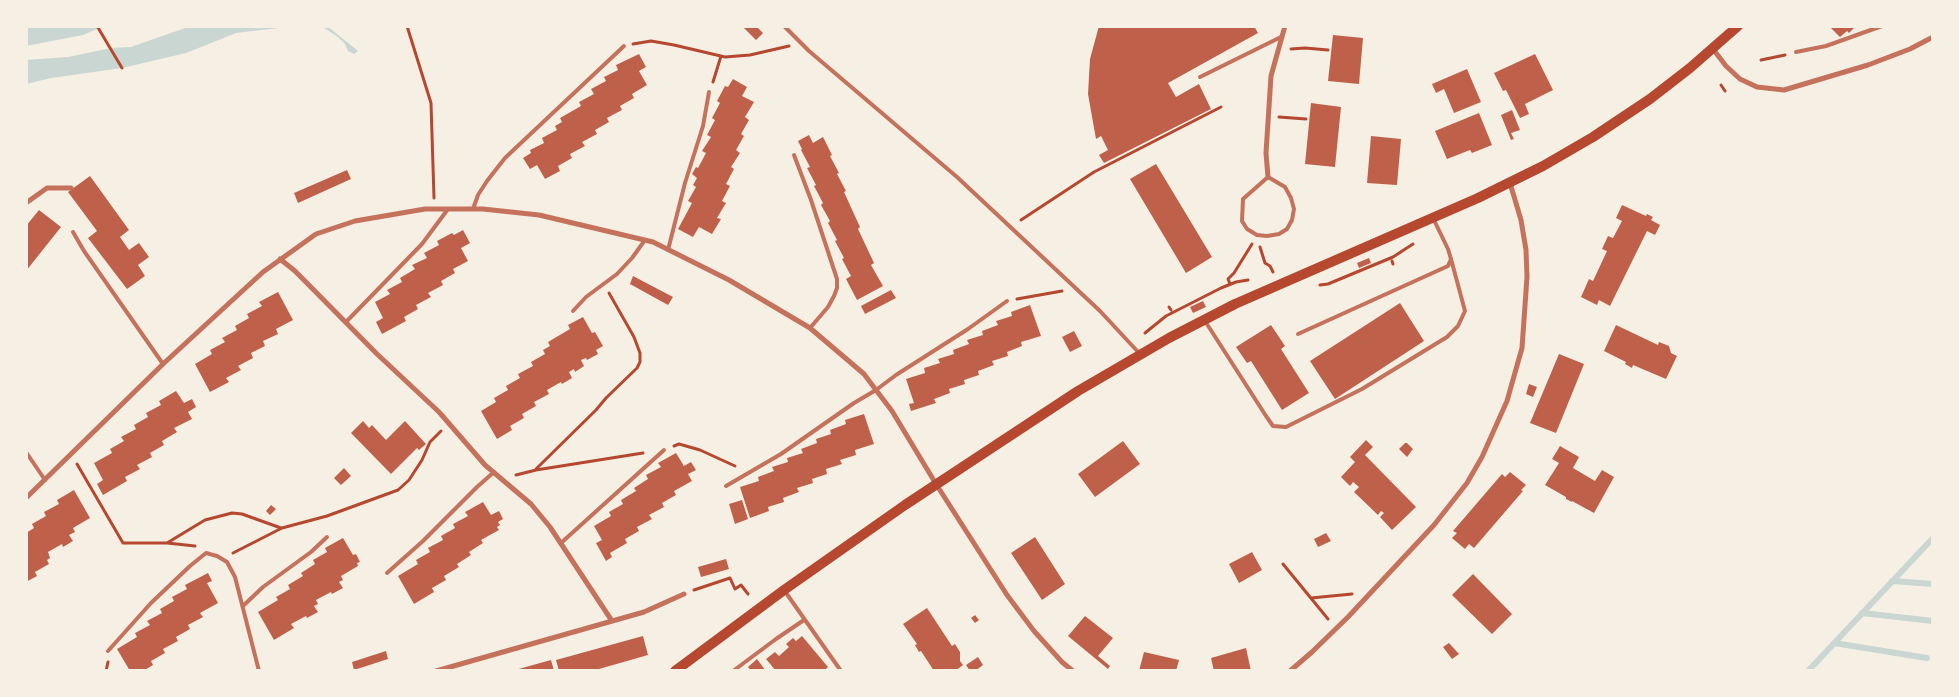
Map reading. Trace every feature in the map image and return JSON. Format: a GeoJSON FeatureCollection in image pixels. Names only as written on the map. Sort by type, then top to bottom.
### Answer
{"type":"FeatureCollection","features":[{"type":"Feature","properties":{"kind":"main road"},"geometry":{"type":"LineString","coordinates":[[676,671],[784,590],[936,484],[1041,414],[1140,354],[1235,304],[1510,183],[1567,153],[1650,99],[1713,49],[1738,26]]}},
{"type":"Feature","properties":{"kind":"street"},"geometry":{"type":"LineString","coordinates":[[1268,177],[1266,153],[1270,85],[1285,26]]}},
{"type":"Feature","properties":{"kind":"street"},"geometry":{"type":"LineString","coordinates":[[1713,49],[1726,66],[1740,79],[1757,87],[1784,90],[1868,65],[1910,49],[1933,37]]}},
{"type":"Feature","properties":{"kind":"street"},"geometry":{"type":"LineString","coordinates":[[1290,671],[1336,629],[1434,526],[1467,483],[1482,457],[1507,401],[1522,348],[1527,277],[1526,250],[1521,220],[1510,183]]}},
{"type":"Feature","properties":{"kind":"street"},"geometry":{"type":"LineString","coordinates":[[26,203],[47,188],[71,188]]}},
{"type":"Feature","properties":{"kind":"street"},"geometry":{"type":"LineString","coordinates":[[26,498],[163,364],[262,272],[316,234],[355,221],[435,209],[473,209],[539,216],[645,240],[729,280],[810,328],[864,374],[892,411],[1007,595],[1032,628],[1062,662],[1074,671]]}},
{"type":"Feature","properties":{"kind":"street"},"geometry":{"type":"LineString","coordinates":[[280,259],[295,271],[377,354],[439,412],[501,479],[531,504],[550,526],[612,621]]}},
{"type":"Feature","properties":{"kind":"street"},"geometry":{"type":"LineString","coordinates":[[436,671],[644,612],[684,594]]}},
{"type":"Feature","properties":{"kind":"lane"},"geometry":{"type":"LineString","coordinates":[[784,26],[801,43],[957,177],[1100,312],[1140,354]]}},
{"type":"Feature","properties":{"kind":"lane"},"geometry":{"type":"LineString","coordinates":[[1796,52],[1826,46],[1882,26]]}},
{"type":"Feature","properties":{"kind":"lane"},"geometry":{"type":"LineString","coordinates":[[1200,77],[1281,37]]}},
{"type":"Feature","properties":{"kind":"lane"},"geometry":{"type":"LineString","coordinates":[[473,209],[487,181],[504,158],[624,46]]}},
{"type":"Feature","properties":{"kind":"lane"},"geometry":{"type":"LineString","coordinates":[[668,250],[685,183],[703,126],[709,92]]}},
{"type":"Feature","properties":{"kind":"lane"},"geometry":{"type":"LineString","coordinates":[[794,155],[820,226],[837,279],[838,288],[828,307],[810,328]]}},
{"type":"Feature","properties":{"kind":"lane"},"geometry":{"type":"LineString","coordinates":[[1268,177],[1285,187],[1294,209],[1287,229],[1279,234],[1267,236],[1247,229],[1242,221],[1243,199],[1268,177]]}},
{"type":"Feature","properties":{"kind":"lane"},"geometry":{"type":"LineString","coordinates":[[346,322],[422,244],[449,208]]}},
{"type":"Feature","properties":{"kind":"lane"},"geometry":{"type":"LineString","coordinates":[[1204,320],[1273,426],[1286,427],[1362,389],[1447,337],[1458,326],[1465,311],[1448,249],[1433,218]]}},
{"type":"Feature","properties":{"kind":"lane"},"geometry":{"type":"LineString","coordinates":[[73,232],[84,251],[163,364]]}},
{"type":"Feature","properties":{"kind":"lane"},"geometry":{"type":"LineString","coordinates":[[572,311],[586,297],[617,274],[645,240]]}},
{"type":"Feature","properties":{"kind":"lane"},"geometry":{"type":"LineString","coordinates":[[1298,334],[1448,266],[1451,260]]}},
{"type":"Feature","properties":{"kind":"lane"},"geometry":{"type":"LineString","coordinates":[[726,486],[781,454],[1007,301]]}},
{"type":"Feature","properties":{"kind":"lane"},"geometry":{"type":"LineString","coordinates":[[561,543],[664,450]]}},
{"type":"Feature","properties":{"kind":"lane"},"geometry":{"type":"LineString","coordinates":[[26,452],[45,480]]}},
{"type":"Feature","properties":{"kind":"lane"},"geometry":{"type":"LineString","coordinates":[[387,573],[494,472]]}},
{"type":"Feature","properties":{"kind":"lane"},"geometry":{"type":"LineString","coordinates":[[243,606],[263,587],[311,552],[327,537]]}},
{"type":"Feature","properties":{"kind":"lane"},"geometry":{"type":"LineString","coordinates":[[108,650],[151,603],[206,553],[227,562],[236,577],[259,671]]}},
{"type":"Feature","properties":{"kind":"lane"},"geometry":{"type":"LineString","coordinates":[[784,590],[840,671]]}},
{"type":"Feature","properties":{"kind":"lane"},"geometry":{"type":"LineString","coordinates":[[733,671],[776,638],[804,620]]}},
{"type":"Feature","properties":{"kind":"path"},"geometry":{"type":"LineString","coordinates":[[97,26],[122,68]]}},
{"type":"Feature","properties":{"kind":"path"},"geometry":{"type":"LineString","coordinates":[[407,26],[431,103],[435,209]]}},
{"type":"Feature","properties":{"kind":"path"},"geometry":{"type":"LineString","coordinates":[[624,46],[642,41],[651,41],[674,44],[725,58],[750,55],[801,43]]}},
{"type":"Feature","properties":{"kind":"path"},"geometry":{"type":"LineString","coordinates":[[1291,49],[1328,50]]}},
{"type":"Feature","properties":{"kind":"path"},"geometry":{"type":"LineString","coordinates":[[1761,60],[1796,52]]}},
{"type":"Feature","properties":{"kind":"path"},"geometry":{"type":"LineString","coordinates":[[709,92],[721,56]]}},
{"type":"Feature","properties":{"kind":"path"},"geometry":{"type":"LineString","coordinates":[[1720,85],[1725,91]]}},
{"type":"Feature","properties":{"kind":"path"},"geometry":{"type":"LineString","coordinates":[[1010,227],[1094,172],[1221,107]]}},
{"type":"Feature","properties":{"kind":"path"},"geometry":{"type":"LineString","coordinates":[[1278,116],[1306,119]]}},
{"type":"Feature","properties":{"kind":"path"},"geometry":{"type":"LineString","coordinates":[[1257,234],[1265,263],[1270,266],[1274,276]]}},
{"type":"Feature","properties":{"kind":"path"},"geometry":{"type":"LineString","coordinates":[[1230,284],[1228,279],[1257,234]]}},
{"type":"Feature","properties":{"kind":"path"},"geometry":{"type":"LineString","coordinates":[[1007,301],[1062,292],[1063,288],[1070,283]]}},
{"type":"Feature","properties":{"kind":"path"},"geometry":{"type":"LineString","coordinates":[[536,470],[637,368],[640,362],[640,353],[634,337],[604,284]]}},
{"type":"Feature","properties":{"kind":"path"},"geometry":{"type":"LineString","coordinates":[[222,559],[282,528],[327,516],[398,490],[409,480],[422,460],[430,442],[449,423]]}},
{"type":"Feature","properties":{"kind":"path"},"geometry":{"type":"LineString","coordinates":[[501,479],[536,470],[664,450],[679,444],[693,448],[749,473]]}},
{"type":"Feature","properties":{"kind":"path"},"geometry":{"type":"LineString","coordinates":[[72,454],[123,543],[166,543],[195,546],[206,553]]}},
{"type":"Feature","properties":{"kind":"path"},"geometry":{"type":"LineString","coordinates":[[166,543],[206,520],[232,513],[242,514],[282,528]]}},
{"type":"Feature","properties":{"kind":"path"},"geometry":{"type":"LineString","coordinates":[[1283,564],[1336,629]]}},
{"type":"Feature","properties":{"kind":"path"},"geometry":{"type":"LineString","coordinates":[[684,594],[730,578],[735,589],[741,585],[748,594]]}},
{"type":"Feature","properties":{"kind":"path"},"geometry":{"type":"LineString","coordinates":[[1311,598],[1372,592]]}},
{"type":"Feature","properties":{"kind":"shaded area"},"geometry":{"type":"Polygon","coordinates":[[[26,26],[104,26],[83,35],[26,46],[26,26]]]}},
{"type":"Feature","properties":{"kind":"shaded area"},"geometry":{"type":"Polygon","coordinates":[[[191,26],[281,26],[279,28],[236,33],[186,53],[122,68],[51,78],[26,84],[26,60],[68,57],[111,48],[131,47],[191,26]]]}},
{"type":"Feature","properties":{"kind":"shaded area"},"geometry":{"type":"Polygon","coordinates":[[[321,26],[327,26],[358,51],[354,54],[348,51],[345,44],[338,37],[321,26]]]}},
{"type":"Feature","properties":{"kind":"building"},"geometry":{"type":"Polygon","coordinates":[[[742,26],[756,26],[763,33],[756,40],[742,26]]]}},
{"type":"Feature","properties":{"kind":"building"},"geometry":{"type":"Polygon","coordinates":[[[1099,26],[1254,26],[1258,33],[1168,83],[1176,97],[1199,84],[1211,109],[1104,163],[1099,155],[1108,150],[1101,136],[1096,139],[1088,94],[1090,59],[1099,26]]]}},
{"type":"Feature","properties":{"kind":"building"},"geometry":{"type":"Polygon","coordinates":[[[1829,26],[1856,26],[1849,33],[1847,31],[1840,37],[1829,26]]]}},
{"type":"Feature","properties":{"kind":"building"},"geometry":{"type":"Polygon","coordinates":[[[1333,35],[1363,38],[1359,84],[1328,81],[1333,35]]]}},
{"type":"Feature","properties":{"kind":"building"},"geometry":{"type":"Polygon","coordinates":[[[639,54],[646,67],[639,71],[647,85],[632,94],[634,98],[620,106],[622,110],[607,118],[609,122],[595,130],[597,134],[582,142],[585,146],[570,154],[572,158],[558,166],[560,171],[545,179],[537,165],[530,169],[523,158],[531,153],[530,150],[544,143],[542,138],[557,130],[555,126],[562,122],[560,118],[581,106],[579,102],[594,94],[591,89],[606,81],[604,77],[618,70],[616,65],[639,54]]]}},
{"type":"Feature","properties":{"kind":"building"},"geometry":{"type":"Polygon","coordinates":[[[1535,54],[1553,90],[1525,104],[1529,114],[1520,118],[1506,90],[1503,91],[1494,73],[1535,54]]]}},
{"type":"Feature","properties":{"kind":"building"},"geometry":{"type":"Polygon","coordinates":[[[1467,69],[1481,102],[1454,113],[1444,89],[1436,93],[1432,84],[1467,69]]]}},
{"type":"Feature","properties":{"kind":"building"},"geometry":{"type":"Polygon","coordinates":[[[733,79],[747,87],[742,96],[754,102],[745,117],[749,120],[741,134],[744,136],[736,150],[740,153],[731,167],[734,169],[726,184],[730,186],[722,201],[726,203],[717,218],[721,219],[712,234],[699,227],[693,237],[678,229],[692,203],[688,201],[696,187],[693,185],[697,178],[692,174],[696,167],[698,168],[706,153],[702,151],[711,137],[707,135],[715,120],[712,118],[720,103],[717,101],[725,86],[728,87],[733,79]]]}},
{"type":"Feature","properties":{"kind":"building"},"geometry":{"type":"Polygon","coordinates":[[[1311,103],[1341,107],[1335,167],[1305,164],[1311,103]]]}},
{"type":"Feature","properties":{"kind":"building"},"geometry":{"type":"Polygon","coordinates":[[[1512,110],[1520,130],[1511,133],[1514,139],[1511,140],[1501,115],[1512,110]]]}},
{"type":"Feature","properties":{"kind":"building"},"geometry":{"type":"Polygon","coordinates":[[[1479,113],[1492,145],[1472,153],[1470,150],[1447,159],[1435,131],[1479,113]]]}},
{"type":"Feature","properties":{"kind":"building"},"geometry":{"type":"Polygon","coordinates":[[[809,135],[813,143],[823,137],[832,155],[830,156],[839,173],[837,174],[846,191],[844,192],[860,227],[858,229],[874,263],[871,265],[883,286],[857,300],[846,279],[851,276],[842,259],[844,258],[835,241],[837,240],[828,223],[830,221],[821,205],[823,203],[814,186],[816,185],[807,168],[810,167],[798,141],[809,135]]]}},
{"type":"Feature","properties":{"kind":"building"},"geometry":{"type":"Polygon","coordinates":[[[1371,136],[1401,139],[1397,185],[1367,183],[1371,136]]]}},
{"type":"Feature","properties":{"kind":"building"},"geometry":{"type":"Polygon","coordinates":[[[1156,164],[1212,257],[1186,273],[1130,179],[1156,164]]]}},
{"type":"Feature","properties":{"kind":"building"},"geometry":{"type":"Polygon","coordinates":[[[347,170],[351,179],[298,203],[294,193],[347,170]]]}},
{"type":"Feature","properties":{"kind":"building"},"geometry":{"type":"Polygon","coordinates":[[[90,176],[129,230],[120,237],[129,250],[139,243],[149,257],[138,265],[145,276],[127,289],[88,238],[97,231],[68,192],[90,176]]]}},
{"type":"Feature","properties":{"kind":"building"},"geometry":{"type":"Polygon","coordinates":[[[1622,205],[1646,216],[1647,214],[1653,217],[1651,220],[1660,225],[1655,235],[1647,231],[1610,306],[1599,300],[1597,305],[1581,297],[1589,279],[1593,281],[1607,251],[1602,249],[1608,236],[1613,238],[1622,221],[1616,218],[1622,205]]]}},
{"type":"Feature","properties":{"kind":"building"},"geometry":{"type":"Polygon","coordinates":[[[39,210],[61,227],[26,271],[26,226],[39,210]]]}},
{"type":"Feature","properties":{"kind":"building"},"geometry":{"type":"Polygon","coordinates":[[[463,230],[470,243],[461,248],[468,261],[453,269],[455,273],[441,281],[443,285],[428,293],[431,297],[416,305],[418,309],[404,317],[406,321],[382,334],[376,322],[383,318],[375,302],[390,294],[387,290],[402,282],[400,278],[415,269],[412,265],[427,258],[424,253],[439,245],[437,241],[452,233],[454,235],[463,230]]]}},
{"type":"Feature","properties":{"kind":"building"},"geometry":{"type":"Polygon","coordinates":[[[1369,258],[1371,263],[1359,268],[1357,263],[1369,258]]]}},
{"type":"Feature","properties":{"kind":"building"},"geometry":{"type":"Polygon","coordinates":[[[633,276],[673,297],[668,305],[630,284],[633,276]]]}},
{"type":"Feature","properties":{"kind":"building"},"geometry":{"type":"Polygon","coordinates":[[[891,290],[896,298],[865,314],[861,306],[891,290]]]}},
{"type":"Feature","properties":{"kind":"building"},"geometry":{"type":"Polygon","coordinates":[[[278,292],[293,320],[276,329],[278,334],[263,341],[265,346],[251,353],[253,358],[238,366],[241,370],[226,378],[229,382],[210,392],[195,364],[212,354],[210,350],[225,342],[222,338],[237,330],[235,326],[249,318],[247,314],[262,306],[259,302],[278,292]]]}},
{"type":"Feature","properties":{"kind":"building"},"geometry":{"type":"Polygon","coordinates":[[[1203,301],[1206,307],[1193,313],[1190,307],[1203,301]]]}},
{"type":"Feature","properties":{"kind":"building"},"geometry":{"type":"Polygon","coordinates":[[[1400,303],[1424,341],[1335,399],[1310,361],[1400,303]]]}},
{"type":"Feature","properties":{"kind":"building"},"geometry":{"type":"Polygon","coordinates":[[[1030,305],[1041,336],[1021,342],[1022,346],[1007,352],[1008,356],[992,361],[994,365],[978,371],[979,375],[964,380],[965,384],[949,389],[950,393],[934,399],[936,403],[911,411],[909,404],[914,403],[906,379],[925,373],[924,368],[940,363],[938,359],[954,354],[953,350],[969,344],[967,340],[983,335],[982,331],[998,325],[996,321],[1012,316],[1011,312],[1030,305]]]}},
{"type":"Feature","properties":{"kind":"building"},"geometry":{"type":"Polygon","coordinates":[[[583,317],[592,333],[595,332],[603,346],[596,350],[598,354],[587,360],[586,358],[581,360],[584,366],[575,372],[574,369],[569,372],[572,378],[547,390],[549,394],[534,402],[536,406],[522,414],[524,418],[510,426],[512,430],[497,439],[481,411],[496,402],[494,398],[508,390],[506,386],[520,378],[518,374],[533,366],[531,362],[545,354],[543,350],[550,346],[548,342],[570,329],[568,325],[583,317]]]}},
{"type":"Feature","properties":{"kind":"building"},"geometry":{"type":"Polygon","coordinates":[[[1271,325],[1285,346],[1281,349],[1309,393],[1282,410],[1251,361],[1247,363],[1236,347],[1271,325]]]}},
{"type":"Feature","properties":{"kind":"building"},"geometry":{"type":"Polygon","coordinates":[[[1616,325],[1658,345],[1659,342],[1669,346],[1671,353],[1677,356],[1666,379],[1633,365],[1632,368],[1625,364],[1626,362],[1604,351],[1616,325]]]}},
{"type":"Feature","properties":{"kind":"building"},"geometry":{"type":"Polygon","coordinates":[[[1074,331],[1082,346],[1070,352],[1062,337],[1074,331]]]}},
{"type":"Feature","properties":{"kind":"building"},"geometry":{"type":"Polygon","coordinates":[[[1559,354],[1584,364],[1556,433],[1530,423],[1559,354]]]}},
{"type":"Feature","properties":{"kind":"building"},"geometry":{"type":"Polygon","coordinates":[[[1529,384],[1537,387],[1533,397],[1526,394],[1529,384]]]}},
{"type":"Feature","properties":{"kind":"building"},"geometry":{"type":"Polygon","coordinates":[[[176,391],[184,403],[192,399],[196,407],[188,412],[192,419],[174,428],[177,432],[162,441],[164,445],[150,453],[152,457],[137,465],[140,469],[125,477],[127,481],[103,495],[97,484],[103,480],[94,463],[112,453],[110,449],[124,441],[121,437],[136,429],[134,425],[148,417],[146,413],[161,405],[159,401],[176,391]]]}},
{"type":"Feature","properties":{"kind":"building"},"geometry":{"type":"Polygon","coordinates":[[[864,414],[874,444],[855,450],[856,455],[840,460],[842,464],[826,469],[827,474],[812,479],[813,483],[797,488],[799,492],[783,498],[784,502],[768,507],[769,511],[750,518],[740,487],[759,481],[758,477],[774,471],[772,467],[788,462],[787,458],[803,453],[801,449],[817,443],[816,439],[831,434],[830,430],[846,424],[845,420],[864,414]]]}},
{"type":"Feature","properties":{"kind":"building"},"geometry":{"type":"Polygon","coordinates":[[[363,421],[369,428],[372,425],[386,440],[405,421],[426,444],[419,450],[417,448],[391,474],[351,433],[363,421]]]}},
{"type":"Feature","properties":{"kind":"building"},"geometry":{"type":"Polygon","coordinates":[[[1366,440],[1373,447],[1365,455],[1416,507],[1392,530],[1380,517],[1384,513],[1381,511],[1378,515],[1354,492],[1359,487],[1353,482],[1350,486],[1341,477],[1355,462],[1350,457],[1366,440]]]}},
{"type":"Feature","properties":{"kind":"building"},"geometry":{"type":"Polygon","coordinates":[[[1123,441],[1140,464],[1095,497],[1078,474],[1123,441]]]}},
{"type":"Feature","properties":{"kind":"building"},"geometry":{"type":"Polygon","coordinates":[[[1405,443],[1413,449],[1407,457],[1399,449],[1405,443]]]}},
{"type":"Feature","properties":{"kind":"building"},"geometry":{"type":"Polygon","coordinates":[[[1560,446],[1579,457],[1573,468],[1595,481],[1602,470],[1614,477],[1594,513],[1566,499],[1566,497],[1545,485],[1559,463],[1552,459],[1560,446]]]}},
{"type":"Feature","properties":{"kind":"building"},"geometry":{"type":"Polygon","coordinates":[[[676,453],[684,466],[691,462],[696,470],[688,474],[692,481],[674,491],[676,495],[662,503],[664,507],[649,515],[652,519],[637,527],[639,531],[625,539],[627,543],[610,553],[612,557],[606,561],[596,543],[602,540],[594,526],[611,516],[609,512],[623,504],[621,500],[636,491],[634,488],[648,479],[646,475],[661,467],[658,463],[676,453]]]}},
{"type":"Feature","properties":{"kind":"building"},"geometry":{"type":"Polygon","coordinates":[[[344,468],[351,476],[341,485],[334,478],[344,468]]]}},
{"type":"Feature","properties":{"kind":"building"},"geometry":{"type":"Polygon","coordinates":[[[1510,472],[1526,485],[1521,490],[1523,491],[1474,548],[1469,544],[1465,549],[1452,538],[1457,533],[1453,531],[1502,474],[1505,477],[1510,472]]]}},
{"type":"Feature","properties":{"kind":"building"},"geometry":{"type":"Polygon","coordinates":[[[74,490],[90,518],[73,528],[75,532],[69,535],[73,541],[63,547],[62,544],[48,552],[50,558],[47,560],[49,564],[35,572],[37,576],[26,582],[26,533],[34,528],[32,524],[46,516],[44,512],[59,504],[57,500],[74,490]]]}},
{"type":"Feature","properties":{"kind":"building"},"geometry":{"type":"Polygon","coordinates":[[[742,500],[748,519],[735,524],[729,504],[742,500]]]}},
{"type":"Feature","properties":{"kind":"building"},"geometry":{"type":"Polygon","coordinates":[[[483,502],[491,515],[499,511],[503,519],[498,522],[500,525],[497,527],[499,530],[481,540],[483,543],[469,552],[471,555],[457,564],[459,567],[444,576],[446,580],[432,588],[434,592],[414,604],[398,576],[418,564],[416,560],[430,552],[428,548],[443,540],[441,536],[455,528],[453,524],[468,516],[465,512],[483,502]]]}},
{"type":"Feature","properties":{"kind":"building"},"geometry":{"type":"Polygon","coordinates":[[[271,505],[276,509],[270,515],[266,511],[271,505]]]}},
{"type":"Feature","properties":{"kind":"building"},"geometry":{"type":"Polygon","coordinates":[[[1326,533],[1331,541],[1318,547],[1314,539],[1326,533]]]}},
{"type":"Feature","properties":{"kind":"building"},"geometry":{"type":"Polygon","coordinates":[[[1035,537],[1065,584],[1042,600],[1011,553],[1035,537]]]}},
{"type":"Feature","properties":{"kind":"building"},"geometry":{"type":"Polygon","coordinates":[[[343,538],[353,555],[356,554],[360,562],[357,563],[358,566],[341,576],[343,580],[339,582],[343,588],[316,600],[318,604],[314,606],[318,612],[291,624],[294,628],[274,640],[258,612],[278,600],[276,597],[290,589],[288,585],[303,576],[301,573],[315,564],[313,560],[327,552],[325,548],[343,538]]]}},
{"type":"Feature","properties":{"kind":"building"},"geometry":{"type":"Polygon","coordinates":[[[1252,552],[1262,570],[1239,583],[1229,564],[1252,552]]]}},
{"type":"Feature","properties":{"kind":"building"},"geometry":{"type":"Polygon","coordinates":[[[726,559],[729,569],[701,577],[698,567],[726,559]]]}},
{"type":"Feature","properties":{"kind":"building"},"geometry":{"type":"Polygon","coordinates":[[[208,573],[212,581],[207,583],[218,603],[200,613],[203,617],[188,625],[190,629],[176,637],[178,641],[163,649],[165,653],[151,661],[153,665],[143,671],[130,671],[117,649],[137,637],[135,633],[150,625],[147,621],[162,613],[160,609],[174,601],[172,597],[187,589],[185,585],[208,573]]]}},
{"type":"Feature","properties":{"kind":"building"},"geometry":{"type":"Polygon","coordinates":[[[1473,574],[1512,614],[1492,634],[1452,595],[1473,574]]]}},
{"type":"Feature","properties":{"kind":"building"},"geometry":{"type":"Polygon","coordinates":[[[927,608],[952,646],[955,644],[960,652],[960,661],[963,665],[955,671],[934,671],[921,651],[919,652],[915,645],[917,644],[903,624],[927,608]]]}},
{"type":"Feature","properties":{"kind":"building"},"geometry":{"type":"Polygon","coordinates":[[[975,615],[979,620],[975,623],[971,618],[975,615]]]}},
{"type":"Feature","properties":{"kind":"building"},"geometry":{"type":"Polygon","coordinates":[[[1085,616],[1113,638],[1098,656],[1110,666],[1108,669],[1068,636],[1085,616]]]}},
{"type":"Feature","properties":{"kind":"building"},"geometry":{"type":"Polygon","coordinates":[[[643,636],[648,655],[592,671],[559,671],[556,660],[643,636]]]}},
{"type":"Feature","properties":{"kind":"building"},"geometry":{"type":"Polygon","coordinates":[[[802,636],[828,667],[824,671],[776,671],[766,659],[775,652],[779,656],[789,647],[786,644],[793,638],[796,641],[802,636]]]}},
{"type":"Feature","properties":{"kind":"building"},"geometry":{"type":"Polygon","coordinates":[[[1449,643],[1459,654],[1452,659],[1443,647],[1449,643]]]}},
{"type":"Feature","properties":{"kind":"building"},"geometry":{"type":"Polygon","coordinates":[[[1246,648],[1251,671],[1214,671],[1211,658],[1246,648]]]}},
{"type":"Feature","properties":{"kind":"building"},"geometry":{"type":"Polygon","coordinates":[[[386,651],[388,659],[354,670],[352,662],[386,651]]]}},
{"type":"Feature","properties":{"kind":"building"},"geometry":{"type":"Polygon","coordinates":[[[1144,652],[1179,660],[1176,671],[1139,671],[1144,652]]]}},
{"type":"Feature","properties":{"kind":"building"},"geometry":{"type":"Polygon","coordinates":[[[978,657],[983,665],[975,671],[970,671],[966,665],[978,657]]]}},
{"type":"Feature","properties":{"kind":"building"},"geometry":{"type":"Polygon","coordinates":[[[757,659],[766,671],[751,671],[748,667],[757,659]]]}},
{"type":"Feature","properties":{"kind":"building"},"geometry":{"type":"Polygon","coordinates":[[[551,660],[554,671],[515,671],[515,670],[551,660]]]}},
{"type":"Feature","properties":{"kind":"waterway"},"geometry":{"type":"LineString","coordinates":[[1808,671],[1933,538]]}},
{"type":"Feature","properties":{"kind":"waterway"},"geometry":{"type":"LineString","coordinates":[[1892,581],[1933,584]]}},
{"type":"Feature","properties":{"kind":"waterway"},"geometry":{"type":"LineString","coordinates":[[1862,613],[1933,621]]}},
{"type":"Feature","properties":{"kind":"waterway"},"geometry":{"type":"LineString","coordinates":[[1834,643],[1927,658]]}}]}
